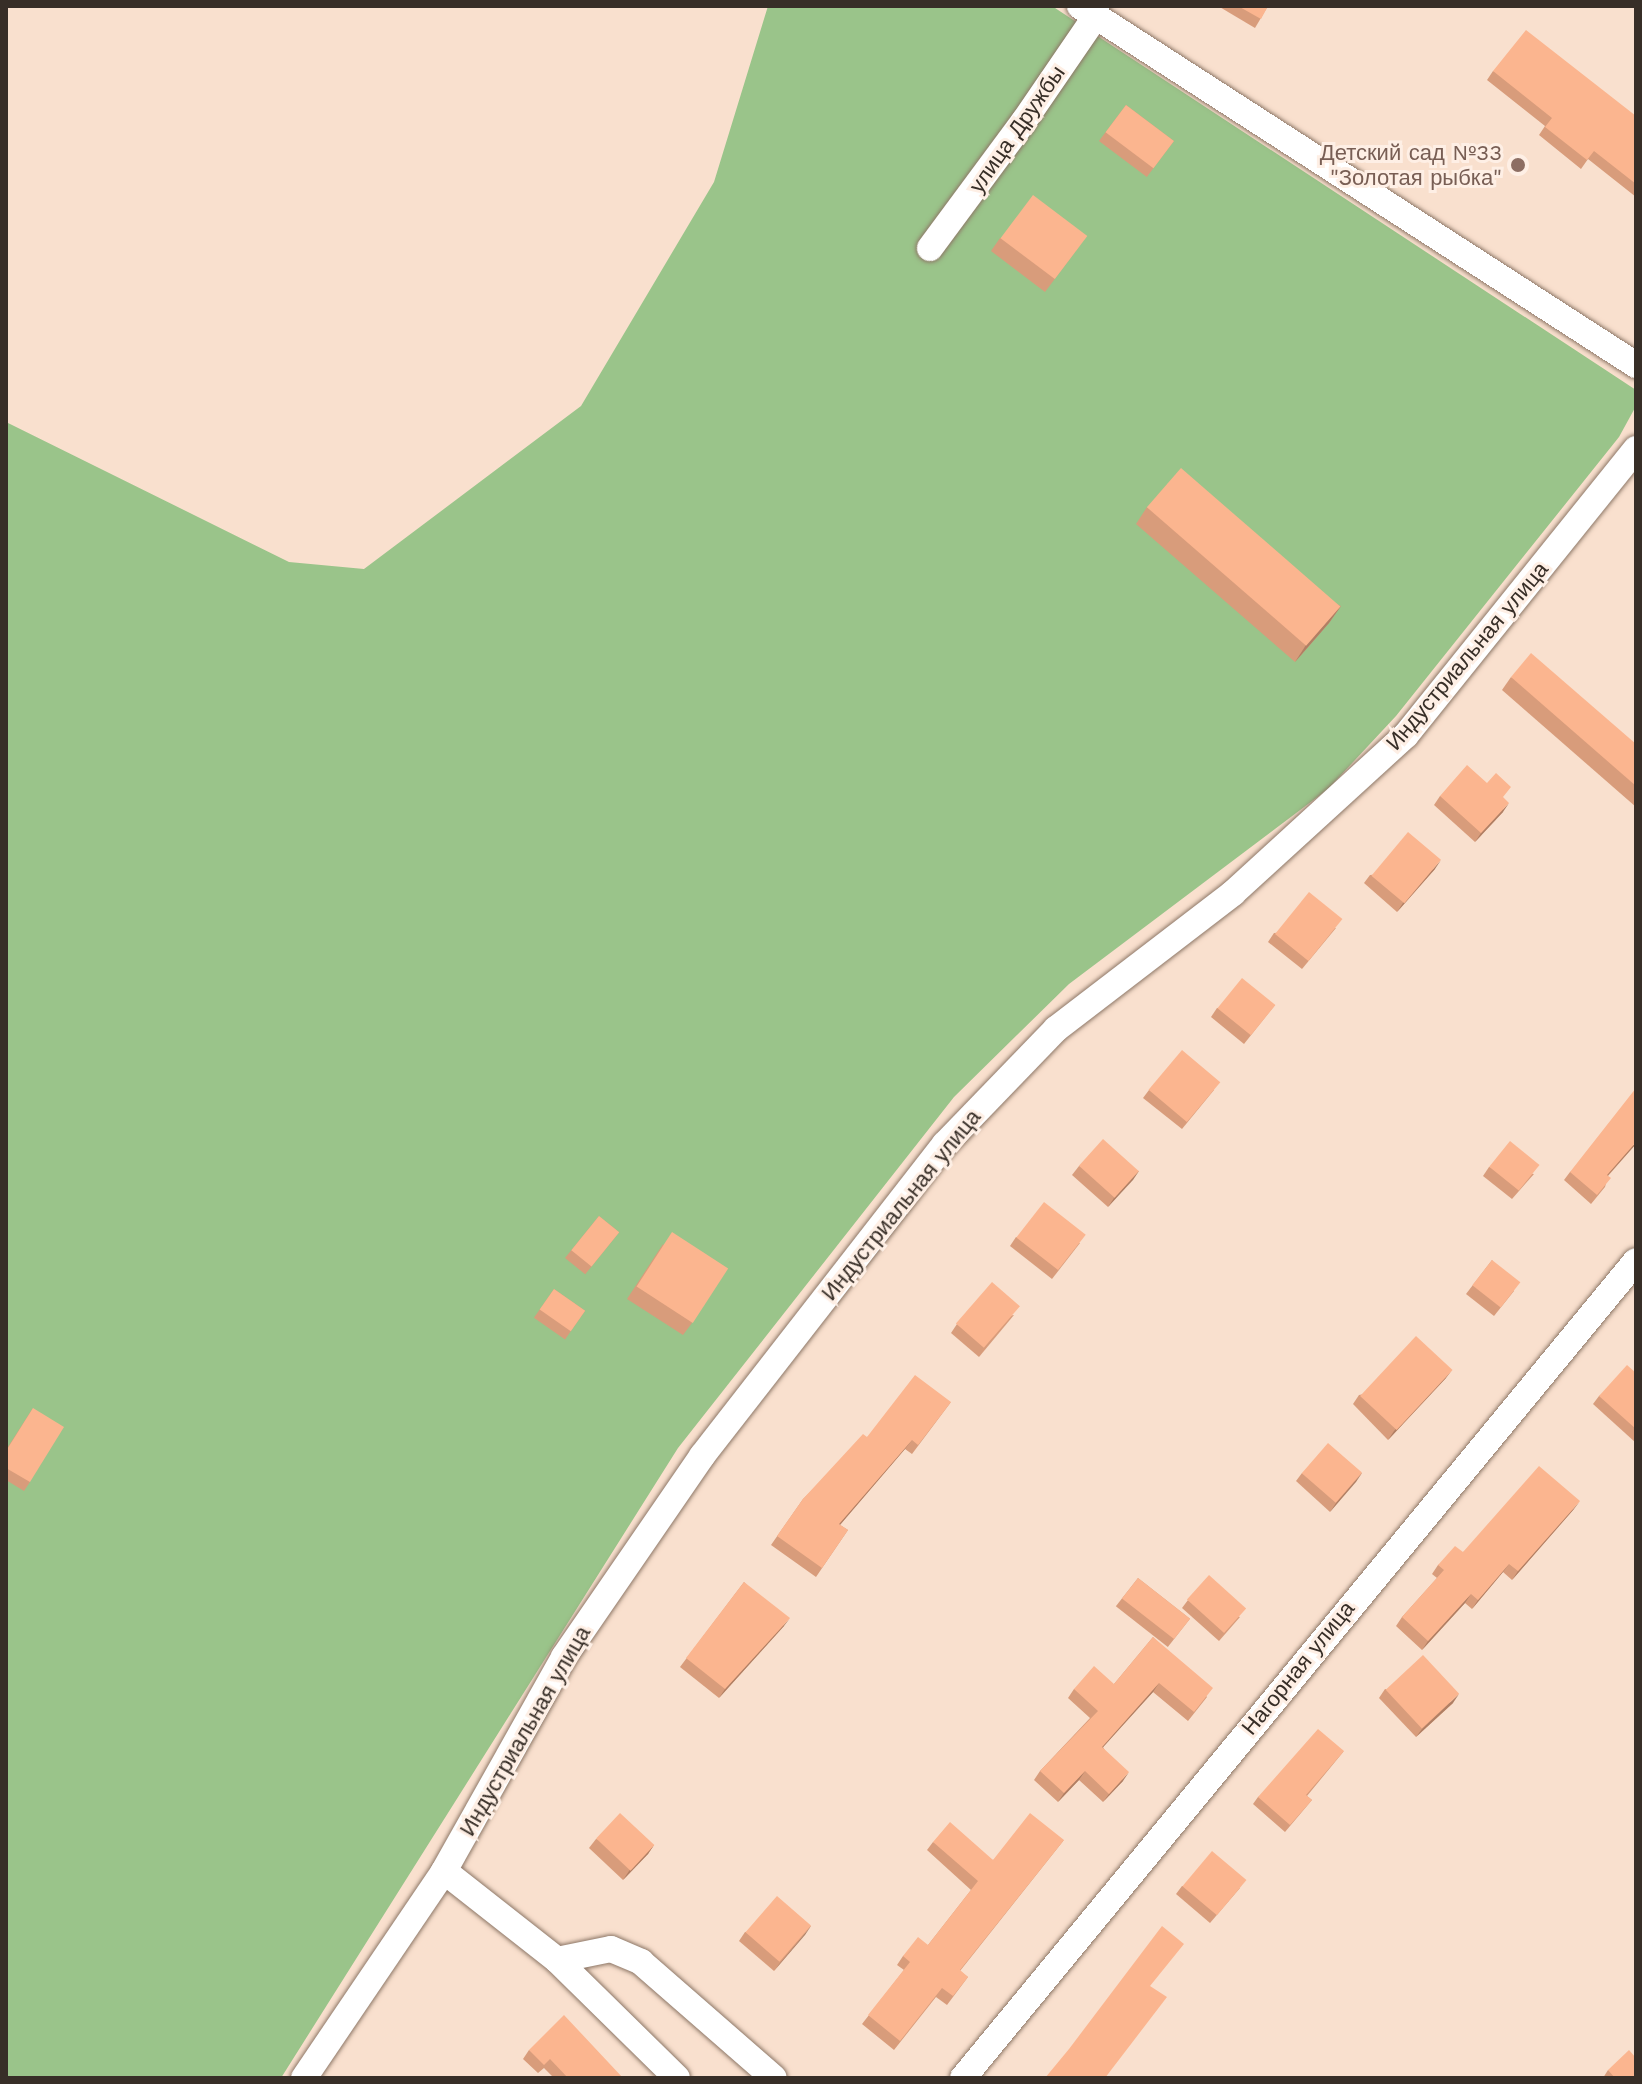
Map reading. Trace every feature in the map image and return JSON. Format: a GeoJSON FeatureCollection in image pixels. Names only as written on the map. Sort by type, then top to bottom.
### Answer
{"type":"FeatureCollection","features":[{"type":"Feature","properties":{"kind":"street","name":"улица Дружбы"},"geometry":{"type":"LineString","coordinates":[[930,248],[1091,9]]}},
{"type":"Feature","properties":{"kind":"street"},"geometry":{"type":"LineString","coordinates":[[1091,9],[1636,365]]}},
{"type":"Feature","properties":{"kind":"street","name":"Индустриальная улица"},"geometry":{"type":"LineString","coordinates":[[304,2078],[444,1871],[564,1657],[702,1456],[945,1144],[1056,1029],[1233,893],[1406,735],[1636,449]]}},
{"type":"Feature","properties":{"kind":"street","name":"Нагорная улица"},"geometry":{"type":"LineString","coordinates":[[963,2078],[1636,1261]]}},
{"type":"Feature","properties":{"kind":"street"},"geometry":{"type":"LineString","coordinates":[[444,1871],[557,1960],[677,2078]]}},
{"type":"Feature","properties":{"kind":"street"},"geometry":{"type":"LineString","coordinates":[[557,1960],[611,1949],[641,1962],[774,2078]]}},
{"type":"Feature","properties":{"kind":"green space"},"geometry":{"type":"Polygon","coordinates":[[[768,6],[1052,6],[1636,390],[1636,406],[1619,437],[1396,716],[1328,789],[1069,984],[954,1097],[678,1448],[281,2078],[6,2078],[6,422],[289,562],[364,569],[581,406],[714,182],[768,6]]]}},
{"type":"Feature","properties":{"kind":"building"},"geometry":{"type":"Polygon","coordinates":[[[1238,6],[1268,6],[1261,19],[1238,6]]]}},
{"type":"Feature","properties":{"kind":"building"},"geometry":{"type":"Polygon","coordinates":[[[1526,30],[1636,116],[1636,184],[1594,151],[1587,160],[1545,127],[1552,118],[1493,71],[1526,30]]]}},
{"type":"Feature","properties":{"kind":"building"},"geometry":{"type":"Polygon","coordinates":[[[1126,105],[1174,141],[1153,168],[1106,132],[1126,105]]]}},
{"type":"Feature","properties":{"kind":"building"},"geometry":{"type":"Polygon","coordinates":[[[1033,195],[1087,236],[1055,279],[1001,238],[1033,195]]]}},
{"type":"Feature","properties":{"kind":"building"},"geometry":{"type":"Polygon","coordinates":[[[1181,468],[1340,606],[1306,646],[1147,507],[1181,468]]]}},
{"type":"Feature","properties":{"kind":"building"},"geometry":{"type":"Polygon","coordinates":[[[1531,653],[1636,744],[1636,786],[1511,677],[1531,653]]]}},
{"type":"Feature","properties":{"kind":"building"},"geometry":{"type":"Polygon","coordinates":[[[1467,765],[1487,783],[1496,773],[1511,787],[1503,797],[1509,803],[1481,833],[1440,796],[1467,765]]]}},
{"type":"Feature","properties":{"kind":"building"},"geometry":{"type":"Polygon","coordinates":[[[1408,832],[1441,860],[1404,903],[1371,876],[1408,832]]]}},
{"type":"Feature","properties":{"kind":"building"},"geometry":{"type":"Polygon","coordinates":[[[1309,892],[1342,919],[1308,961],[1275,934],[1309,892]]]}},
{"type":"Feature","properties":{"kind":"building"},"geometry":{"type":"Polygon","coordinates":[[[1242,978],[1275,1005],[1251,1035],[1217,1008],[1242,978]]]}},
{"type":"Feature","properties":{"kind":"building"},"geometry":{"type":"Polygon","coordinates":[[[1182,1050],[1220,1082],[1187,1122],[1149,1090],[1182,1050]]]}},
{"type":"Feature","properties":{"kind":"building"},"geometry":{"type":"Polygon","coordinates":[[[1636,1088],[1636,1142],[1607,1175],[1611,1178],[1597,1195],[1570,1172],[1636,1088]]]}},
{"type":"Feature","properties":{"kind":"building"},"geometry":{"type":"Polygon","coordinates":[[[1103,1139],[1139,1171],[1115,1198],[1079,1166],[1103,1139]]]}},
{"type":"Feature","properties":{"kind":"building"},"geometry":{"type":"Polygon","coordinates":[[[1510,1141],[1540,1165],[1519,1191],[1489,1167],[1510,1141]]]}},
{"type":"Feature","properties":{"kind":"building"},"geometry":{"type":"Polygon","coordinates":[[[1044,1202],[1086,1235],[1058,1270],[1016,1237],[1044,1202]]]}},
{"type":"Feature","properties":{"kind":"building"},"geometry":{"type":"Polygon","coordinates":[[[599,1216],[619,1232],[592,1267],[571,1250],[599,1216]]]}},
{"type":"Feature","properties":{"kind":"building"},"geometry":{"type":"Polygon","coordinates":[[[672,1232],[728,1268],[693,1323],[637,1287],[672,1232]]]}},
{"type":"Feature","properties":{"kind":"building"},"geometry":{"type":"Polygon","coordinates":[[[1492,1260],[1520,1282],[1501,1307],[1472,1285],[1492,1260]]]}},
{"type":"Feature","properties":{"kind":"building"},"geometry":{"type":"Polygon","coordinates":[[[992,1282],[1020,1306],[984,1348],[956,1324],[992,1282]]]}},
{"type":"Feature","properties":{"kind":"building"},"geometry":{"type":"Polygon","coordinates":[[[554,1289],[585,1311],[571,1331],[540,1309],[554,1289]]]}},
{"type":"Feature","properties":{"kind":"building"},"geometry":{"type":"Polygon","coordinates":[[[1416,1336],[1453,1370],[1397,1430],[1360,1396],[1416,1336]]]}},
{"type":"Feature","properties":{"kind":"building"},"geometry":{"type":"Polygon","coordinates":[[[1627,1365],[1636,1373],[1636,1429],[1599,1396],[1627,1365]]]}},
{"type":"Feature","properties":{"kind":"building"},"geometry":{"type":"Polygon","coordinates":[[[915,1375],[951,1402],[918,1445],[912,1440],[839,1524],[848,1530],[822,1568],[777,1536],[803,1499],[863,1434],[867,1437],[915,1375]]]}},
{"type":"Feature","properties":{"kind":"building"},"geometry":{"type":"Polygon","coordinates":[[[33,1408],[64,1427],[30,1482],[6,1468],[6,1451],[33,1408]]]}},
{"type":"Feature","properties":{"kind":"building"},"geometry":{"type":"Polygon","coordinates":[[[1328,1443],[1362,1473],[1336,1503],[1302,1473],[1328,1443]]]}},
{"type":"Feature","properties":{"kind":"building"},"geometry":{"type":"Polygon","coordinates":[[[1539,1466],[1580,1501],[1518,1571],[1509,1564],[1478,1600],[1471,1594],[1428,1641],[1402,1617],[1444,1570],[1438,1565],[1455,1546],[1463,1552],[1539,1466]]]}},
{"type":"Feature","properties":{"kind":"building"},"geometry":{"type":"Polygon","coordinates":[[[1209,1575],[1246,1608],[1224,1633],[1187,1600],[1209,1575]]]}},
{"type":"Feature","properties":{"kind":"building"},"geometry":{"type":"Polygon","coordinates":[[[1138,1578],[1190,1619],[1174,1639],[1122,1598],[1138,1578]]]}},
{"type":"Feature","properties":{"kind":"building"},"geometry":{"type":"Polygon","coordinates":[[[744,1582],[790,1618],[725,1689],[686,1658],[744,1582]]]}},
{"type":"Feature","properties":{"kind":"building"},"geometry":{"type":"Polygon","coordinates":[[[1153,1637],[1213,1688],[1194,1712],[1159,1683],[1102,1747],[1129,1772],[1109,1794],[1085,1771],[1064,1793],[1040,1771],[1098,1711],[1074,1689],[1094,1666],[1114,1684],[1153,1637]]]}},
{"type":"Feature","properties":{"kind":"building"},"geometry":{"type":"Polygon","coordinates":[[[1423,1655],[1459,1694],[1422,1729],[1386,1690],[1423,1655]]]}},
{"type":"Feature","properties":{"kind":"building"},"geometry":{"type":"Polygon","coordinates":[[[1318,1729],[1344,1751],[1306,1795],[1312,1800],[1290,1825],[1258,1797],[1318,1729]]]}},
{"type":"Feature","properties":{"kind":"building"},"geometry":{"type":"Polygon","coordinates":[[[620,1813],[654,1845],[631,1871],[596,1839],[620,1813]]]}},
{"type":"Feature","properties":{"kind":"building"},"geometry":{"type":"Polygon","coordinates":[[[1030,1813],[1064,1840],[960,1970],[968,1977],[953,1996],[942,1988],[900,2041],[868,2015],[910,1962],[903,1956],[918,1937],[928,1945],[978,1881],[933,1842],[950,1822],[993,1860],[1030,1813]]]}},
{"type":"Feature","properties":{"kind":"building"},"geometry":{"type":"Polygon","coordinates":[[[1212,1851],[1246,1880],[1217,1915],[1182,1886],[1212,1851]]]}},
{"type":"Feature","properties":{"kind":"building"},"geometry":{"type":"Polygon","coordinates":[[[777,1896],[811,1926],[779,1962],[746,1932],[777,1896]]]}},
{"type":"Feature","properties":{"kind":"building"},"geometry":{"type":"Polygon","coordinates":[[[1162,1926],[1184,1944],[1150,1986],[1167,1997],[1105,2078],[1045,2078],[1069,2049],[1162,1926]]]}},
{"type":"Feature","properties":{"kind":"building"},"geometry":{"type":"Polygon","coordinates":[[[564,2015],[623,2078],[568,2078],[550,2059],[544,2065],[529,2050],[564,2015]]]}},
{"type":"Feature","properties":{"kind":"building"},"geometry":{"type":"Polygon","coordinates":[[[1629,2050],[1636,2058],[1636,2078],[1615,2078],[1608,2070],[1629,2050]]]}},
{"type":"Feature","properties":{"kind":"place","name":"Детский сад №33 \"Золотая рыбка\""},"geometry":{"type":"Point","coordinates":[1518,165]}}]}
